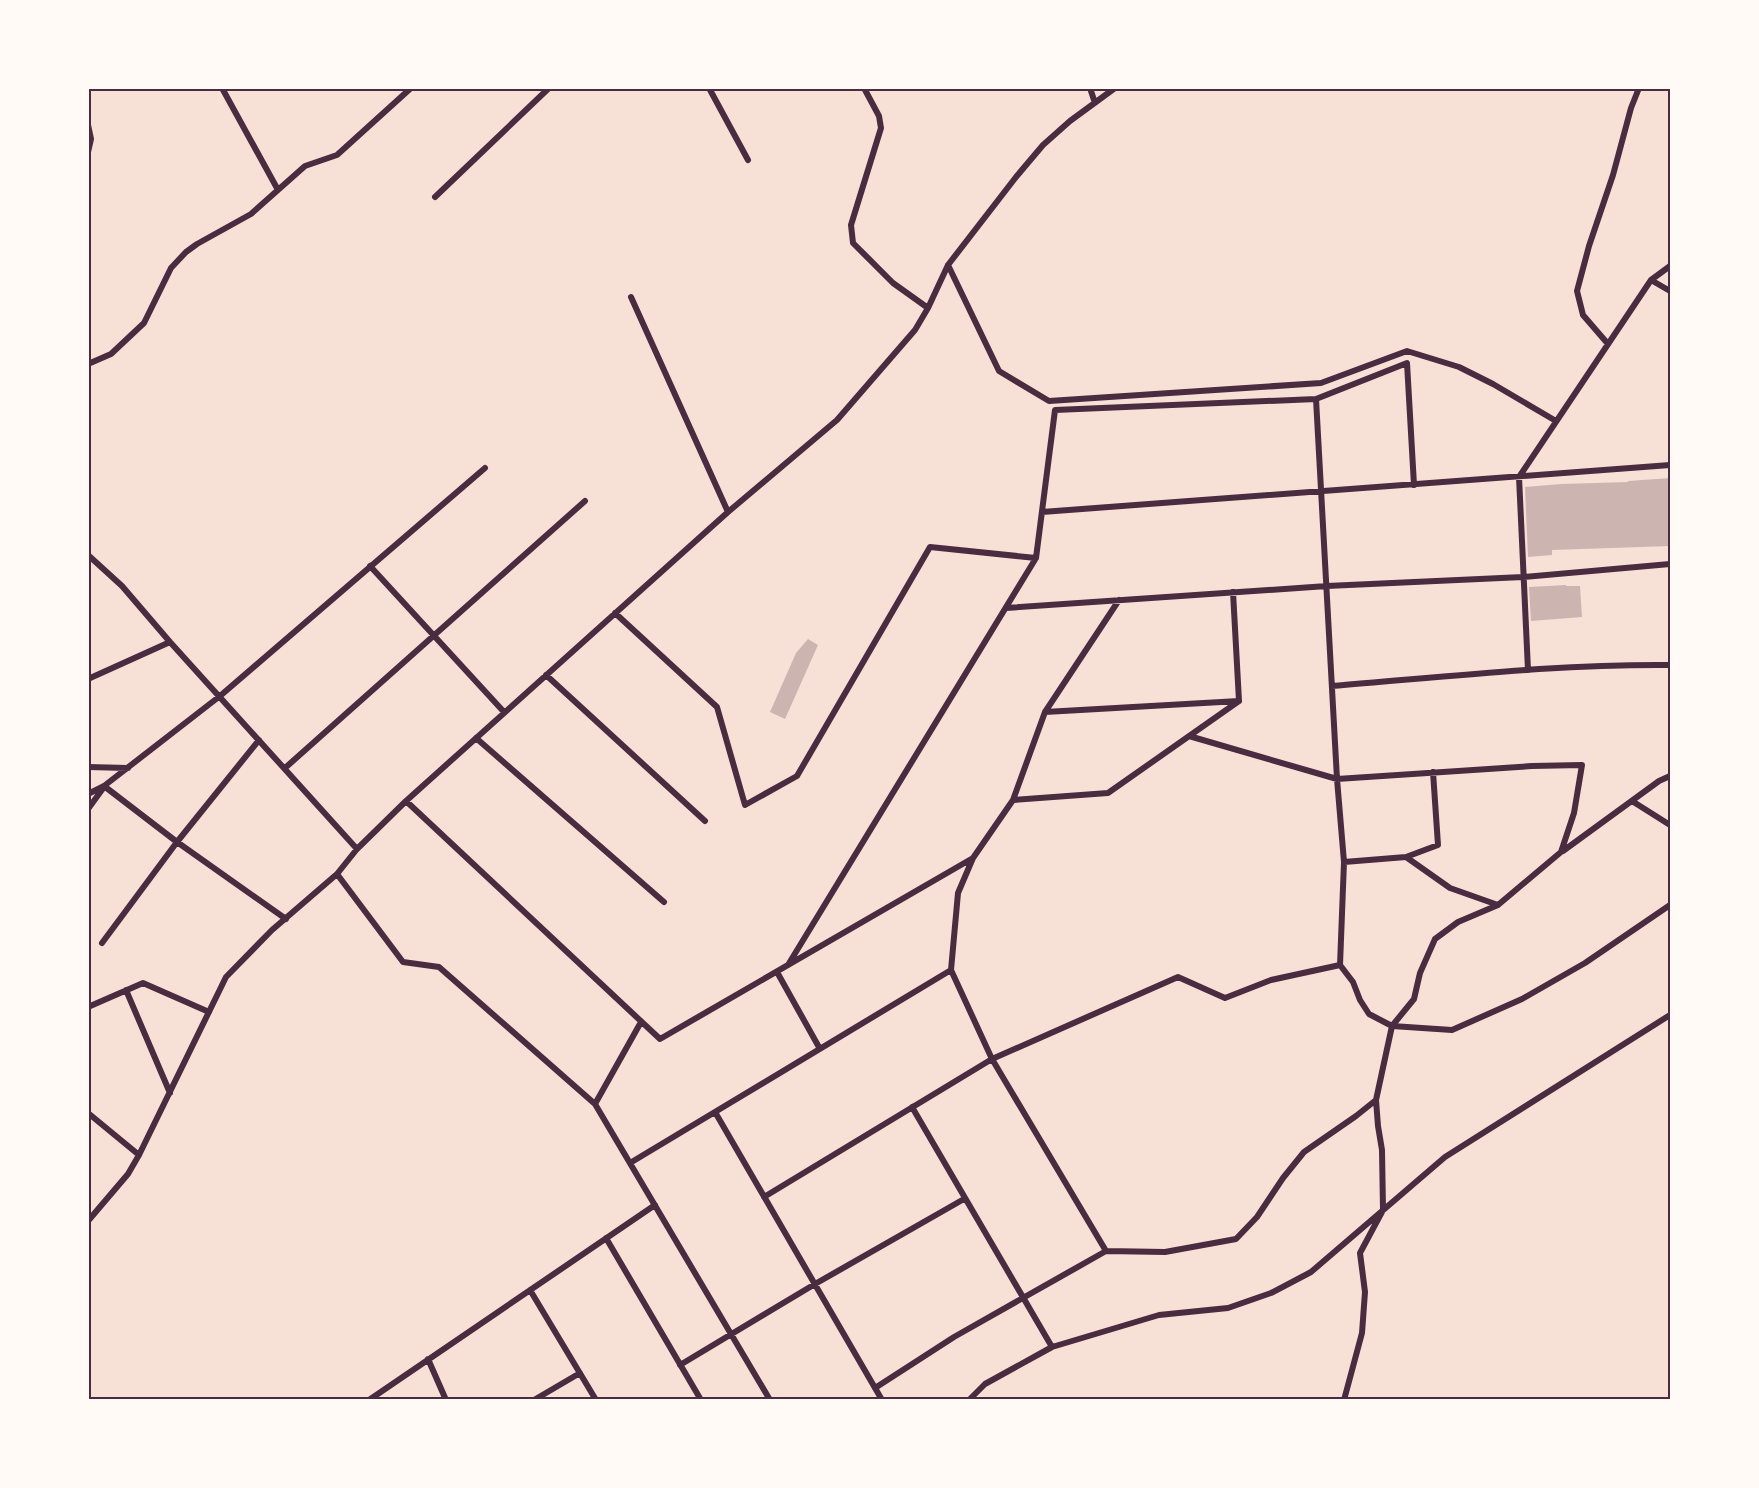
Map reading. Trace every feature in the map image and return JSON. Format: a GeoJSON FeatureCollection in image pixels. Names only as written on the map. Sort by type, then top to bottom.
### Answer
{"type":"FeatureCollection","features":[{"type":"Feature","properties":{"kind":"street"},"geometry":{"type":"LineString","coordinates":[[222,88],[278,190]]}},
{"type":"Feature","properties":{"kind":"street"},"geometry":{"type":"LineString","coordinates":[[88,364],[111,354],[144,323],[171,268],[186,252],[251,214],[305,166],[337,155],[411,88]]}},
{"type":"Feature","properties":{"kind":"street"},"geometry":{"type":"LineString","coordinates":[[435,197],[549,88]]}},
{"type":"Feature","properties":{"kind":"street"},"geometry":{"type":"LineString","coordinates":[[709,88],[748,160]]}},
{"type":"Feature","properties":{"kind":"street"},"geometry":{"type":"LineString","coordinates":[[864,88],[879,116],[881,128],[851,225],[853,243],[892,283],[928,308]]}},
{"type":"Feature","properties":{"kind":"street"},"geometry":{"type":"LineString","coordinates":[[1090,88],[1095,103]]}},
{"type":"Feature","properties":{"kind":"street"},"geometry":{"type":"LineString","coordinates":[[88,1221],[128,1174],[139,1155],[226,977],[337,874],[357,849],[406,801],[728,512],[837,420],[915,330],[948,265],[1016,177],[1043,146],[1115,88]]}},
{"type":"Feature","properties":{"kind":"street"},"geometry":{"type":"LineString","coordinates":[[1608,344],[1583,315],[1577,291],[1631,108],[1639,88]]}},
{"type":"Feature","properties":{"kind":"street"},"geometry":{"type":"LineString","coordinates":[[88,125],[91,139],[88,152]]}},
{"type":"Feature","properties":{"kind":"street"},"geometry":{"type":"LineString","coordinates":[[948,265],[999,372],[1049,401],[1321,382],[1407,351],[1460,367],[1556,421]]}},
{"type":"Feature","properties":{"kind":"street"},"geometry":{"type":"LineString","coordinates":[[1528,670],[1519,477],[1650,280],[1671,266]]}},
{"type":"Feature","properties":{"kind":"street"},"geometry":{"type":"LineString","coordinates":[[1650,280],[1671,291]]}},
{"type":"Feature","properties":{"kind":"street"},"geometry":{"type":"LineString","coordinates":[[631,297],[728,512]]}},
{"type":"Feature","properties":{"kind":"street"},"geometry":{"type":"LineString","coordinates":[[788,965],[1036,558],[1055,410],[1316,399],[1407,363],[1414,485]]}},
{"type":"Feature","properties":{"kind":"street"},"geometry":{"type":"LineString","coordinates":[[1316,399],[1337,778],[1344,862],[1340,965],[1353,982],[1369,1014],[1392,1026],[1452,1030],[1522,999],[1576,968],[1671,905]]}},
{"type":"Feature","properties":{"kind":"street"},"geometry":{"type":"LineString","coordinates":[[1042,512],[1671,465]]}},
{"type":"Feature","properties":{"kind":"street"},"geometry":{"type":"LineString","coordinates":[[88,794],[104,786],[220,696],[485,468]]}},
{"type":"Feature","properties":{"kind":"street"},"geometry":{"type":"LineString","coordinates":[[285,768],[585,501]]}},
{"type":"Feature","properties":{"kind":"street"},"geometry":{"type":"LineString","coordinates":[[615,613],[717,707],[745,804],[797,776],[930,547],[1036,558]]}},
{"type":"Feature","properties":{"kind":"street"},"geometry":{"type":"LineString","coordinates":[[88,555],[122,586],[357,849]]}},
{"type":"Feature","properties":{"kind":"street"},"geometry":{"type":"LineString","coordinates":[[1006,608],[1327,586],[1523,577],[1671,564]]}},
{"type":"Feature","properties":{"kind":"street"},"geometry":{"type":"LineString","coordinates":[[370,566],[504,712]]}},
{"type":"Feature","properties":{"kind":"street"},"geometry":{"type":"LineString","coordinates":[[1233,592],[1239,701]]}},
{"type":"Feature","properties":{"kind":"street"},"geometry":{"type":"LineString","coordinates":[[1106,1251],[992,1059],[951,970],[958,893],[973,858],[1013,800],[1045,712],[1119,600]]}},
{"type":"Feature","properties":{"kind":"street"},"geometry":{"type":"LineString","coordinates":[[88,679],[170,642]]}},
{"type":"Feature","properties":{"kind":"street"},"geometry":{"type":"LineString","coordinates":[[1332,686],[1528,670],[1671,665]]}},
{"type":"Feature","properties":{"kind":"street"},"geometry":{"type":"LineString","coordinates":[[546,675],[705,821]]}},
{"type":"Feature","properties":{"kind":"street"},"geometry":{"type":"LineString","coordinates":[[1045,712],[1239,701]]}},
{"type":"Feature","properties":{"kind":"street"},"geometry":{"type":"LineString","coordinates":[[1013,800],[1108,793],[1239,701]]}},
{"type":"Feature","properties":{"kind":"street"},"geometry":{"type":"LineString","coordinates":[[1189,736],[1337,778],[1582,765],[1574,813],[1561,852]]}},
{"type":"Feature","properties":{"kind":"street"},"geometry":{"type":"LineString","coordinates":[[476,738],[664,902]]}},
{"type":"Feature","properties":{"kind":"street"},"geometry":{"type":"LineString","coordinates":[[102,944],[177,842],[259,740]]}},
{"type":"Feature","properties":{"kind":"street"},"geometry":{"type":"LineString","coordinates":[[88,767],[128,768]]}},
{"type":"Feature","properties":{"kind":"street"},"geometry":{"type":"LineString","coordinates":[[1344,862],[1406,858],[1438,845],[1434,772]]}},
{"type":"Feature","properties":{"kind":"street"},"geometry":{"type":"LineString","coordinates":[[1344,1400],[1362,1333],[1365,1292],[1360,1253],[1383,1210],[1382,1150],[1376,1100],[1392,1026],[1414,999],[1420,973],[1435,939],[1458,922],[1498,905],[1561,852],[1659,781],[1671,776]]}},
{"type":"Feature","properties":{"kind":"street"},"geometry":{"type":"LineString","coordinates":[[104,786],[177,842],[286,919]]}},
{"type":"Feature","properties":{"kind":"street"},"geometry":{"type":"LineString","coordinates":[[88,809],[104,786]]}},
{"type":"Feature","properties":{"kind":"street"},"geometry":{"type":"LineString","coordinates":[[406,801],[660,1040],[973,858]]}},
{"type":"Feature","properties":{"kind":"street"},"geometry":{"type":"LineString","coordinates":[[1632,801],[1671,825]]}},
{"type":"Feature","properties":{"kind":"street"},"geometry":{"type":"LineString","coordinates":[[1406,858],[1450,888],[1498,905]]}},
{"type":"Feature","properties":{"kind":"street"},"geometry":{"type":"LineString","coordinates":[[337,874],[403,962],[439,967],[595,1104],[770,1400]]}},
{"type":"Feature","properties":{"kind":"street"},"geometry":{"type":"LineString","coordinates":[[764,1197],[992,1059],[1178,977],[1225,998],[1271,980],[1340,965]]}},
{"type":"Feature","properties":{"kind":"street"},"geometry":{"type":"LineString","coordinates":[[630,1163],[951,970]]}},
{"type":"Feature","properties":{"kind":"street"},"geometry":{"type":"LineString","coordinates":[[777,972],[820,1049]]}},
{"type":"Feature","properties":{"kind":"street"},"geometry":{"type":"LineString","coordinates":[[88,1007],[143,983],[209,1012]]}},
{"type":"Feature","properties":{"kind":"street"},"geometry":{"type":"LineString","coordinates":[[126,990],[170,1093]]}},
{"type":"Feature","properties":{"kind":"street"},"geometry":{"type":"LineString","coordinates":[[969,1400],[985,1384],[1052,1347],[1159,1315],[1228,1308],[1271,1293],[1311,1272],[1445,1157],[1671,1015]]}},
{"type":"Feature","properties":{"kind":"street"},"geometry":{"type":"LineString","coordinates":[[595,1104],[641,1022]]}},
{"type":"Feature","properties":{"kind":"street"},"geometry":{"type":"LineString","coordinates":[[875,1388],[954,1337],[1106,1251],[1165,1252],[1236,1239],[1257,1217],[1304,1152],[1376,1100]]}},
{"type":"Feature","properties":{"kind":"street"},"geometry":{"type":"LineString","coordinates":[[912,1107],[1052,1347]]}},
{"type":"Feature","properties":{"kind":"street"},"geometry":{"type":"LineString","coordinates":[[714,1112],[882,1400]]}},
{"type":"Feature","properties":{"kind":"street"},"geometry":{"type":"LineString","coordinates":[[88,1113],[139,1155]]}},
{"type":"Feature","properties":{"kind":"street"},"geometry":{"type":"LineString","coordinates":[[680,1365],[815,1284],[964,1199]]}},
{"type":"Feature","properties":{"kind":"street"},"geometry":{"type":"LineString","coordinates":[[369,1400],[655,1205]]}},
{"type":"Feature","properties":{"kind":"street"},"geometry":{"type":"LineString","coordinates":[[606,1238],[701,1400]]}},
{"type":"Feature","properties":{"kind":"street"},"geometry":{"type":"LineString","coordinates":[[530,1290],[596,1400]]}},
{"type":"Feature","properties":{"kind":"street"},"geometry":{"type":"LineString","coordinates":[[428,1359],[446,1400]]}},
{"type":"Feature","properties":{"kind":"street"},"geometry":{"type":"LineString","coordinates":[[534,1400],[580,1373]]}},
{"type":"Feature","properties":{"kind":"building"},"geometry":{"type":"Polygon","coordinates":[[[1671,478],[1671,546],[1552,550],[1552,555],[1528,557],[1525,487],[1671,478]]]}},
{"type":"Feature","properties":{"kind":"building"},"geometry":{"type":"Polygon","coordinates":[[[1580,586],[1582,617],[1531,621],[1529,587],[1580,586]]]}},
{"type":"Feature","properties":{"kind":"building"},"geometry":{"type":"Polygon","coordinates":[[[808,639],[818,645],[785,719],[770,712],[796,653],[808,639]]]}}]}
